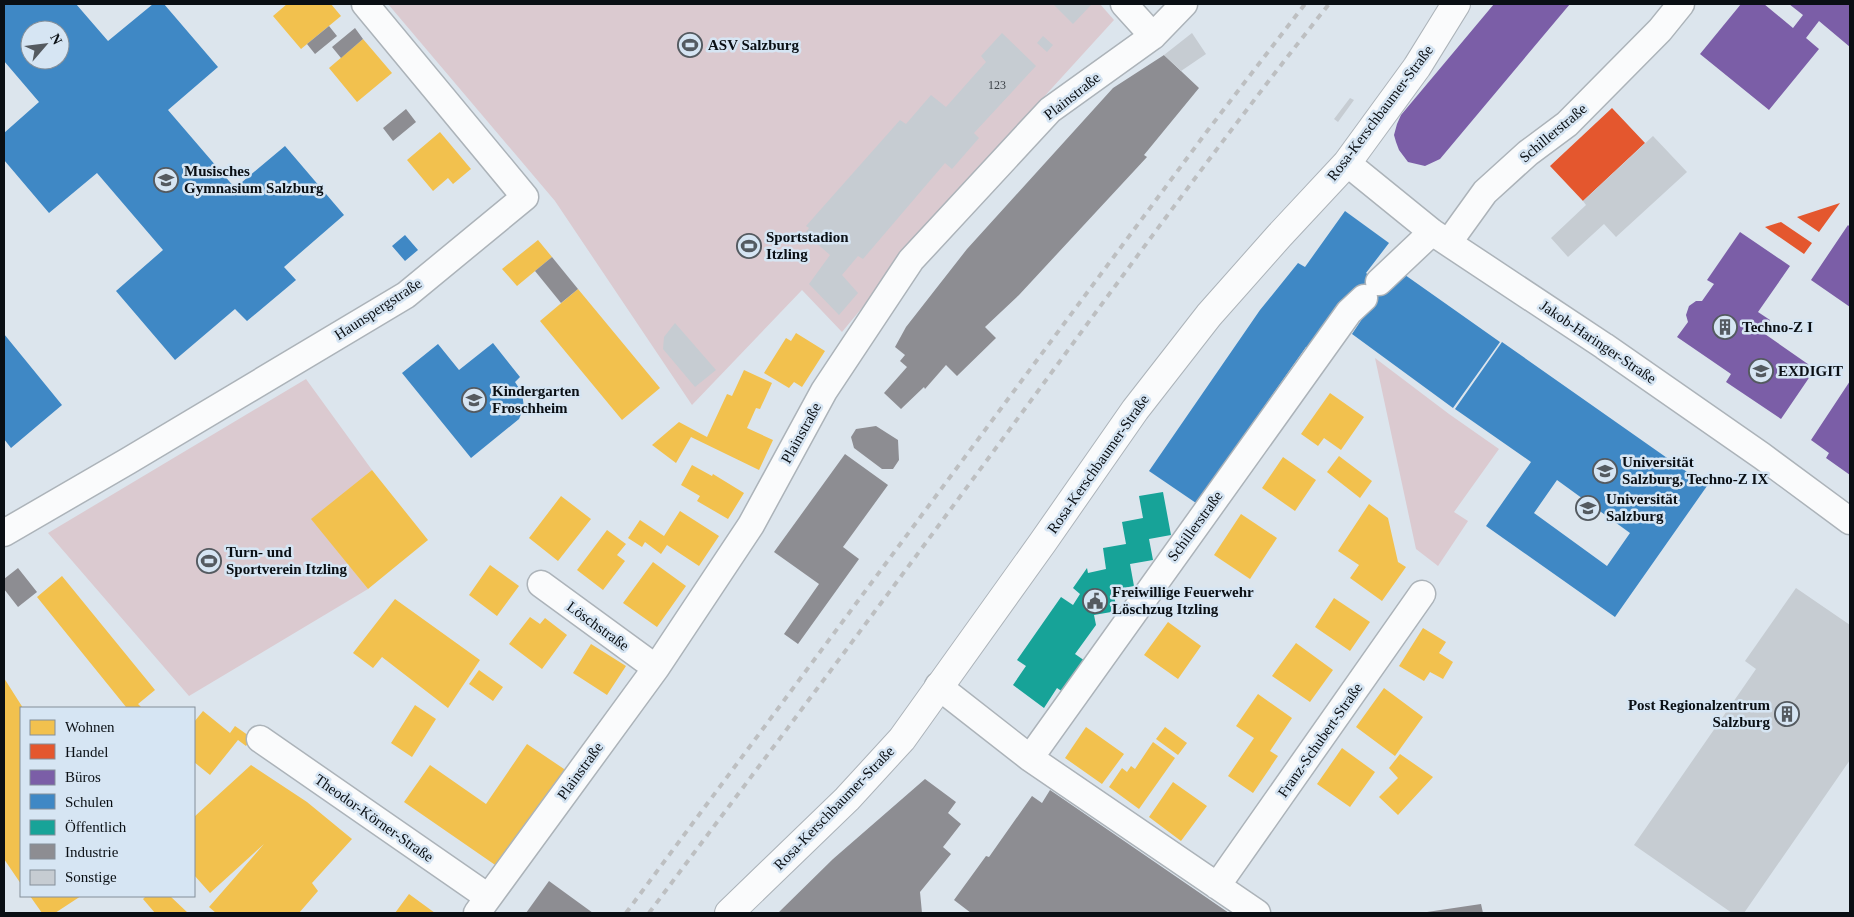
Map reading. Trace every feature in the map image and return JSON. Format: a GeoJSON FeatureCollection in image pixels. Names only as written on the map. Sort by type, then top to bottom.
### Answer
{"type":"FeatureCollection","features":[{"type":"Feature","properties":{"kind":"main road","name":"Rosa-Kerschbaumer-Straße"},"geometry":{"type":"LineString","coordinates":[[729,913],[847,799],[902,739],[1140,403],[1209,315],[1347,163],[1417,67],[1456,4]]}},
{"type":"Feature","properties":{"kind":"street","name":"Haunspergstraße"},"geometry":{"type":"LineString","coordinates":[[4,533],[406,295],[525,198],[365,4]]}},
{"type":"Feature","properties":{"kind":"street"},"geometry":{"type":"LineString","coordinates":[[1124,4],[1154,36]]}},
{"type":"Feature","properties":{"kind":"street","name":"Plainstraße"},"geometry":{"type":"LineString","coordinates":[[483,905],[656,668],[752,524],[824,391],[910,260],[1050,110],[1154,36],[1184,4]]}},
{"type":"Feature","properties":{"kind":"street","name":"Schillerstraße"},"geometry":{"type":"LineString","coordinates":[[1030,758],[1350,312],[1371,290],[1441,237],[1485,192],[1528,153],[1567,124],[1660,30],[1681,4]]}},
{"type":"Feature","properties":{"kind":"street","name":"Jakob-Haringer-Straße"},"geometry":{"type":"LineString","coordinates":[[1347,163],[1441,237],[1612,351],[1769,460],[1850,521]]}},
{"type":"Feature","properties":{"kind":"street","name":"Löschstraße"},"geometry":{"type":"LineString","coordinates":[[541,584],[656,668]]}},
{"type":"Feature","properties":{"kind":"street","name":"Franz-Schubert-Straße"},"geometry":{"type":"LineString","coordinates":[[1217,886],[1422,594]]}},
{"type":"Feature","properties":{"kind":"street"},"geometry":{"type":"LineString","coordinates":[[938,686],[1030,758],[1257,913]]}},
{"type":"Feature","properties":{"kind":"street","name":"Theodor-Körner-Straße"},"geometry":{"type":"LineString","coordinates":[[260,739],[483,905]]}},
{"type":"Feature","properties":{"kind":"shaded area","name":"Sportstadion Itzling"},"geometry":{"type":"Polygon","coordinates":[[[388,4],[1100,4],[1114,20],[970,178],[842,332],[802,290],[692,405],[555,201],[388,4]]]}},
{"type":"Feature","properties":{"kind":"shaded area"},"geometry":{"type":"Polygon","coordinates":[[[1375,358],[1499,449],[1454,512],[1468,521],[1438,566],[1416,549],[1375,358]]]}},
{"type":"Feature","properties":{"kind":"shaded area","name":"Turn- und Sportverein Itzling"},"geometry":{"type":"Polygon","coordinates":[[[306,379],[372,470],[312,519],[368,589],[189,696],[48,533],[306,379]]]}},
{"type":"Feature","properties":{"kind":"building: Wohnen"},"geometry":{"type":"Polygon","coordinates":[[[287,4],[331,4],[341,16],[301,49],[273,16],[287,4]]]}},
{"type":"Feature","properties":{"kind":"building: Wohnen"},"geometry":{"type":"Polygon","coordinates":[[[363,39],[392,73],[357,102],[329,68],[363,39]]]}},
{"type":"Feature","properties":{"kind":"building: Wohnen"},"geometry":{"type":"Polygon","coordinates":[[[440,132],[471,169],[453,184],[448,178],[433,191],[407,160],[440,132]]]}},
{"type":"Feature","properties":{"kind":"building: Wohnen"},"geometry":{"type":"Polygon","coordinates":[[[538,240],[552,257],[517,286],[502,269],[538,240]]]}},
{"type":"Feature","properties":{"kind":"building: Wohnen"},"geometry":{"type":"Polygon","coordinates":[[[578,289],[660,388],[622,420],[540,321],[578,289]]]}},
{"type":"Feature","properties":{"kind":"building: Wohnen"},"geometry":{"type":"Polygon","coordinates":[[[796,333],[825,351],[802,387],[794,382],[789,388],[764,373],[786,338],[791,341],[796,333]]]}},
{"type":"Feature","properties":{"kind":"building: Wohnen"},"geometry":{"type":"Polygon","coordinates":[[[744,370],[772,383],[760,409],[756,408],[747,428],[773,440],[759,470],[691,437],[676,463],[652,445],[679,422],[707,437],[727,394],[732,396],[744,370]]]}},
{"type":"Feature","properties":{"kind":"building: Wohnen"},"geometry":{"type":"Polygon","coordinates":[[[1330,393],[1364,417],[1341,450],[1324,438],[1318,446],[1301,434],[1330,393]]]}},
{"type":"Feature","properties":{"kind":"building: Wohnen"},"geometry":{"type":"Polygon","coordinates":[[[1339,456],[1372,481],[1360,498],[1327,472],[1339,456]]]}},
{"type":"Feature","properties":{"kind":"building: Wohnen"},"geometry":{"type":"Polygon","coordinates":[[[1283,457],[1316,480],[1295,511],[1262,488],[1283,457]]]}},
{"type":"Feature","properties":{"kind":"building: Wohnen"},"geometry":{"type":"Polygon","coordinates":[[[692,465],[712,476],[713,474],[744,493],[728,519],[697,501],[700,496],[681,485],[692,465]]]}},
{"type":"Feature","properties":{"kind":"building: Wohnen"},"geometry":{"type":"Polygon","coordinates":[[[372,470],[428,540],[368,589],[311,519],[372,470]]]}},
{"type":"Feature","properties":{"kind":"building: Wohnen"},"geometry":{"type":"Polygon","coordinates":[[[561,496],[591,519],[558,561],[529,538],[561,496]]]}},
{"type":"Feature","properties":{"kind":"building: Wohnen"},"geometry":{"type":"Polygon","coordinates":[[[1369,504],[1388,518],[1398,562],[1406,567],[1382,601],[1350,578],[1359,565],[1338,551],[1369,504]]]}},
{"type":"Feature","properties":{"kind":"building: Wohnen"},"geometry":{"type":"Polygon","coordinates":[[[680,511],[719,536],[699,566],[667,545],[661,554],[645,542],[642,547],[628,538],[640,520],[664,536],[680,511]]]}},
{"type":"Feature","properties":{"kind":"building: Wohnen"},"geometry":{"type":"Polygon","coordinates":[[[1241,514],[1277,538],[1250,579],[1214,555],[1241,514]]]}},
{"type":"Feature","properties":{"kind":"building: Wohnen"},"geometry":{"type":"Polygon","coordinates":[[[607,530],[626,544],[617,555],[625,561],[603,590],[577,570],[607,530]]]}},
{"type":"Feature","properties":{"kind":"building: Wohnen"},"geometry":{"type":"Polygon","coordinates":[[[653,562],[686,586],[657,627],[623,603],[653,562]]]}},
{"type":"Feature","properties":{"kind":"building: Wohnen"},"geometry":{"type":"Polygon","coordinates":[[[490,565],[519,586],[497,616],[469,595],[490,565]]]}},
{"type":"Feature","properties":{"kind":"building: Wohnen"},"geometry":{"type":"Polygon","coordinates":[[[62,576],[155,690],[138,704],[141,707],[126,707],[37,597],[62,576]]]}},
{"type":"Feature","properties":{"kind":"building: Wohnen"},"geometry":{"type":"Polygon","coordinates":[[[1334,598],[1370,622],[1350,651],[1315,627],[1334,598]]]}},
{"type":"Feature","properties":{"kind":"building: Wohnen"},"geometry":{"type":"Polygon","coordinates":[[[395,599],[480,660],[448,708],[382,657],[373,668],[353,653],[395,599]]]}},
{"type":"Feature","properties":{"kind":"building: Wohnen"},"geometry":{"type":"Polygon","coordinates":[[[530,617],[540,624],[545,618],[567,635],[542,669],[509,644],[530,617]]]}},
{"type":"Feature","properties":{"kind":"building: Wohnen"},"geometry":{"type":"Polygon","coordinates":[[[1168,622],[1201,646],[1178,679],[1144,655],[1168,622]]]}},
{"type":"Feature","properties":{"kind":"building: Wohnen"},"geometry":{"type":"Polygon","coordinates":[[[1423,628],[1446,642],[1439,653],[1453,662],[1443,679],[1430,672],[1424,681],[1399,666],[1423,628]]]}},
{"type":"Feature","properties":{"kind":"building: Wohnen"},"geometry":{"type":"Polygon","coordinates":[[[1296,643],[1333,670],[1310,702],[1272,676],[1296,643]]]}},
{"type":"Feature","properties":{"kind":"building: Wohnen"},"geometry":{"type":"Polygon","coordinates":[[[591,644],[626,666],[607,695],[573,673],[591,644]]]}},
{"type":"Feature","properties":{"kind":"building: Wohnen"},"geometry":{"type":"Polygon","coordinates":[[[479,670],[503,687],[493,701],[469,684],[479,670]]]}},
{"type":"Feature","properties":{"kind":"building: Wohnen"},"geometry":{"type":"Polygon","coordinates":[[[4,678],[22,707],[20,707],[20,883],[4,859],[4,678]]]}},
{"type":"Feature","properties":{"kind":"building: Wohnen"},"geometry":{"type":"Polygon","coordinates":[[[1384,688],[1423,717],[1395,756],[1356,727],[1384,688]]]}},
{"type":"Feature","properties":{"kind":"building: Wohnen"},"geometry":{"type":"Polygon","coordinates":[[[1258,694],[1292,718],[1270,751],[1278,756],[1253,793],[1228,776],[1254,738],[1236,726],[1258,694]]]}},
{"type":"Feature","properties":{"kind":"building: Wohnen"},"geometry":{"type":"Polygon","coordinates":[[[415,705],[436,719],[412,757],[391,743],[415,705]]]}},
{"type":"Feature","properties":{"kind":"building: Wohnen"},"geometry":{"type":"Polygon","coordinates":[[[203,711],[230,733],[235,726],[252,738],[246,746],[238,740],[210,775],[195,763],[195,721],[203,711]]]}},
{"type":"Feature","properties":{"kind":"building: Wohnen"},"geometry":{"type":"Polygon","coordinates":[[[1086,727],[1124,754],[1102,784],[1065,758],[1086,727]]]}},
{"type":"Feature","properties":{"kind":"building: Wohnen"},"geometry":{"type":"Polygon","coordinates":[[[1165,727],[1187,743],[1178,755],[1156,739],[1165,727]]]}},
{"type":"Feature","properties":{"kind":"building: Wohnen"},"geometry":{"type":"Polygon","coordinates":[[[1153,742],[1175,758],[1139,809],[1109,787],[1122,768],[1127,772],[1131,766],[1135,769],[1153,742]]]}},
{"type":"Feature","properties":{"kind":"building: Wohnen"},"geometry":{"type":"Polygon","coordinates":[[[527,744],[567,771],[501,869],[404,802],[430,765],[486,804],[527,744]]]}},
{"type":"Feature","properties":{"kind":"building: Wohnen"},"geometry":{"type":"Polygon","coordinates":[[[1342,748],[1375,772],[1350,807],[1317,784],[1342,748]]]}},
{"type":"Feature","properties":{"kind":"building: Wohnen"},"geometry":{"type":"Polygon","coordinates":[[[1400,754],[1433,777],[1398,815],[1379,797],[1398,778],[1389,768],[1400,754]]]}},
{"type":"Feature","properties":{"kind":"building: Wohnen"},"geometry":{"type":"Polygon","coordinates":[[[251,765],[307,802],[352,839],[312,883],[318,891],[299,913],[216,913],[209,907],[264,844],[210,893],[195,876],[195,816],[251,765]]]}},
{"type":"Feature","properties":{"kind":"building: Wohnen"},"geometry":{"type":"Polygon","coordinates":[[[1173,782],[1207,806],[1181,841],[1149,817],[1173,782]]]}},
{"type":"Feature","properties":{"kind":"building: Wohnen"},"geometry":{"type":"Polygon","coordinates":[[[409,894],[435,913],[395,913],[409,894]]]}},
{"type":"Feature","properties":{"kind":"building: Wohnen"},"geometry":{"type":"Polygon","coordinates":[[[31,897],[79,897],[55,913],[42,913],[31,897]]]}},
{"type":"Feature","properties":{"kind":"building: Wohnen"},"geometry":{"type":"Polygon","coordinates":[[[145,897],[171,897],[188,913],[155,913],[143,899],[145,897]]]}},
{"type":"Feature","properties":{"kind":"building: Handel"},"geometry":{"type":"Polygon","coordinates":[[[1612,108],[1645,143],[1583,201],[1550,166],[1612,108]]]}},
{"type":"Feature","properties":{"kind":"building: Handel"},"geometry":{"type":"Polygon","coordinates":[[[1840,203],[1819,232],[1797,217],[1840,203]]]}},
{"type":"Feature","properties":{"kind":"building: Handel"},"geometry":{"type":"Polygon","coordinates":[[[1781,222],[1812,243],[1804,254],[1765,227],[1781,222]]]}},
{"type":"Feature","properties":{"kind":"building: Büros"},"geometry":{"type":"Polygon","coordinates":[[[1494,4],[1570,4],[1440,159],[1425,166],[1408,162],[1399,150],[1394,135],[1401,115],[1494,4]]]}},
{"type":"Feature","properties":{"kind":"building: Büros"},"geometry":{"type":"Polygon","coordinates":[[[1741,4],[1764,4],[1793,28],[1803,15],[1789,4],[1850,4],[1850,47],[1819,21],[1806,38],[1819,49],[1769,110],[1700,54],[1741,4]]]}},
{"type":"Feature","properties":{"kind":"building: Büros"},"geometry":{"type":"Polygon","coordinates":[[[1848,225],[1850,227],[1850,307],[1811,280],[1848,225]]]}},
{"type":"Feature","properties":{"kind":"building: Büros","name":"Techno-Z I"},"geometry":{"type":"Polygon","coordinates":[[[1740,232],[1790,266],[1758,312],[1770,320],[1762,332],[1815,369],[1781,419],[1726,382],[1731,374],[1677,337],[1688,322],[1686,315],[1689,306],[1696,301],[1702,301],[1714,284],[1707,280],[1740,232]]]}},
{"type":"Feature","properties":{"kind":"building: Büros"},"geometry":{"type":"Polygon","coordinates":[[[1850,381],[1850,475],[1826,458],[1829,453],[1811,440],[1850,381]]]}},
{"type":"Feature","properties":{"kind":"building: Schulen","name":"Musisches Gymnasium Salzburg"},"geometry":{"type":"Polygon","coordinates":[[[4,4],[76,4],[108,41],[153,4],[164,4],[218,67],[168,110],[235,188],[285,146],[344,215],[284,267],[296,280],[247,321],[235,309],[175,360],[116,291],[163,250],[97,173],[49,213],[4,160],[4,133],[39,102],[4,61],[4,4]]]}},
{"type":"Feature","properties":{"kind":"building: Schulen"},"geometry":{"type":"Polygon","coordinates":[[[1345,211],[1389,243],[1366,273],[1385,287],[1398,270],[1500,342],[1453,408],[1352,334],[1372,304],[1353,290],[1313,352],[1306,347],[1196,503],[1149,471],[1260,310],[1298,263],[1305,267],[1345,211]]]}},
{"type":"Feature","properties":{"kind":"building: Schulen"},"geometry":{"type":"Polygon","coordinates":[[[405,235],[418,250],[405,261],[392,246],[405,235]]]}},
{"type":"Feature","properties":{"kind":"building: Schulen"},"geometry":{"type":"Polygon","coordinates":[[[4,334],[62,405],[11,448],[4,439],[4,334]]]}},
{"type":"Feature","properties":{"kind":"building: Schulen","name":"Universität Salzburg, Techno-Z IX"},"geometry":{"type":"Polygon","coordinates":[[[1502,342],[1707,486],[1615,617],[1486,526],[1531,462],[1455,409],[1502,342]],[[1557,480],[1534,513],[1607,566],[1630,533],[1557,480]]]}},
{"type":"Feature","properties":{"kind":"building: Schulen","name":"Kindergarten Froschheim"},"geometry":{"type":"Polygon","coordinates":[[[493,343],[520,377],[515,382],[522,393],[524,407],[519,419],[471,458],[402,373],[438,344],[459,370],[493,343]]]}},
{"type":"Feature","properties":{"kind":"building: Öffentlich","name":"Freiwillige Feuerwehr Löschzug Itzling"},"geometry":{"type":"Polygon","coordinates":[[[1163,492],[1171,535],[1149,539],[1153,560],[1130,564],[1134,586],[1113,590],[1117,611],[1094,615],[1096,625],[1075,654],[1088,663],[1066,694],[1057,688],[1044,708],[1013,685],[1026,666],[1017,660],[1061,597],[1073,605],[1080,594],[1073,588],[1087,568],[1088,573],[1106,569],[1103,548],[1126,544],[1122,522],[1143,518],[1139,496],[1163,492]]]}},
{"type":"Feature","properties":{"kind":"building: Industrie"},"geometry":{"type":"Polygon","coordinates":[[[329,26],[337,36],[315,54],[307,44],[329,26]]]}},
{"type":"Feature","properties":{"kind":"building: Industrie"},"geometry":{"type":"Polygon","coordinates":[[[355,28],[363,39],[341,58],[332,47],[355,28]]]}},
{"type":"Feature","properties":{"kind":"building: Industrie"},"geometry":{"type":"Polygon","coordinates":[[[1164,55],[1199,88],[1144,155],[1147,157],[1019,295],[985,327],[996,338],[957,376],[946,365],[925,389],[924,387],[901,409],[884,393],[907,367],[900,361],[905,355],[895,347],[906,327],[967,249],[1113,88],[1164,55]]]}},
{"type":"Feature","properties":{"kind":"building: Industrie"},"geometry":{"type":"Polygon","coordinates":[[[406,109],[416,122],[393,141],[383,128],[406,109]]]}},
{"type":"Feature","properties":{"kind":"building: Industrie"},"geometry":{"type":"Polygon","coordinates":[[[552,257],[578,289],[561,303],[535,271],[552,257]]]}},
{"type":"Feature","properties":{"kind":"building: Industrie"},"geometry":{"type":"Polygon","coordinates":[[[876,426],[898,440],[899,460],[893,469],[882,469],[854,448],[851,437],[856,429],[876,426]]]}},
{"type":"Feature","properties":{"kind":"building: Industrie"},"geometry":{"type":"Polygon","coordinates":[[[845,454],[888,485],[843,547],[859,559],[798,644],[784,634],[819,584],[774,552],[845,454]]]}},
{"type":"Feature","properties":{"kind":"building: Industrie"},"geometry":{"type":"Polygon","coordinates":[[[18,568],[37,592],[18,607],[4,589],[4,579],[18,568]]]}},
{"type":"Feature","properties":{"kind":"building: Industrie"},"geometry":{"type":"Polygon","coordinates":[[[925,779],[956,802],[948,813],[961,824],[943,847],[951,854],[920,892],[922,913],[778,913],[833,859],[925,779]]]}},
{"type":"Feature","properties":{"kind":"building: Industrie"},"geometry":{"type":"Polygon","coordinates":[[[1050,790],[1229,913],[971,913],[954,900],[986,856],[989,857],[1032,796],[1042,803],[1050,790]]]}},
{"type":"Feature","properties":{"kind":"building: Industrie"},"geometry":{"type":"Polygon","coordinates":[[[549,881],[593,913],[526,913],[549,881]]]}},
{"type":"Feature","properties":{"kind":"building: Industrie"},"geometry":{"type":"Polygon","coordinates":[[[1481,904],[1483,913],[1427,913],[1427,912],[1481,904]]]}},
{"type":"Feature","properties":{"kind":"building: Sonstige"},"geometry":{"type":"Polygon","coordinates":[[[1053,4],[1092,4],[1073,24],[1053,4]]]}},
{"type":"Feature","properties":{"kind":"building: Sonstige"},"geometry":{"type":"Polygon","coordinates":[[[1002,33],[1036,66],[974,133],[979,138],[952,169],[945,163],[863,259],[858,256],[842,275],[858,293],[839,315],[809,284],[830,255],[805,233],[809,228],[806,226],[900,120],[906,124],[931,95],[946,107],[986,62],[981,56],[1002,33]]]}},
{"type":"Feature","properties":{"kind":"building: Sonstige"},"geometry":{"type":"Polygon","coordinates":[[[1192,33],[1206,54],[1181,71],[1164,55],[1192,33]]]}},
{"type":"Feature","properties":{"kind":"building: Sonstige"},"geometry":{"type":"Polygon","coordinates":[[[1043,36],[1053,45],[1047,52],[1037,43],[1043,36]]]}},
{"type":"Feature","properties":{"kind":"building: Sonstige"},"geometry":{"type":"Polygon","coordinates":[[[1350,98],[1354,100],[1338,122],[1334,119],[1350,98]]]}},
{"type":"Feature","properties":{"kind":"building: Sonstige"},"geometry":{"type":"Polygon","coordinates":[[[1653,136],[1687,172],[1616,237],[1604,224],[1568,257],[1551,238],[1586,205],[1583,201],[1653,136]]]}},
{"type":"Feature","properties":{"kind":"building: Sonstige"},"geometry":{"type":"Polygon","coordinates":[[[675,323],[716,370],[695,387],[663,349],[664,337],[675,323]]]}},
{"type":"Feature","properties":{"kind":"building: Sonstige","name":"Post Regionalzentrum Salzburg"},"geometry":{"type":"Polygon","coordinates":[[[1796,588],[1850,625],[1850,760],[1744,913],[1732,913],[1634,845],[1756,669],[1745,661],[1796,588]]]}},
{"type":"Feature","properties":{"kind":"railway"},"geometry":{"type":"LineString","coordinates":[[626,913],[1208,130],[1305,4]]}},
{"type":"Feature","properties":{"kind":"railway"},"geometry":{"type":"LineString","coordinates":[[649,913],[1192,182],[1329,4]]}},
{"type":"Feature","properties":{"kind":"place","name":"ASV Salzburg"},"geometry":{"type":"Point","coordinates":[690,45]}},
{"type":"Feature","properties":{"kind":"place","name":"Musisches Gymnasium Salzburg"},"geometry":{"type":"Point","coordinates":[166,180]}},
{"type":"Feature","properties":{"kind":"place","name":"Sportstadion Itzling"},"geometry":{"type":"Point","coordinates":[749,246]}},
{"type":"Feature","properties":{"kind":"place","name":"Techno-Z I"},"geometry":{"type":"Point","coordinates":[1725,327]}},
{"type":"Feature","properties":{"kind":"place","name":"EXDIGIT"},"geometry":{"type":"Point","coordinates":[1761,371]}},
{"type":"Feature","properties":{"kind":"place","name":"Kindergarten Froschheim"},"geometry":{"type":"Point","coordinates":[474,400]}},
{"type":"Feature","properties":{"kind":"place","name":"Universität Salzburg, Techno-Z IX"},"geometry":{"type":"Point","coordinates":[1605,471]}},
{"type":"Feature","properties":{"kind":"place","name":"Universität Salzburg"},"geometry":{"type":"Point","coordinates":[1588,508]}},
{"type":"Feature","properties":{"kind":"place","name":"Turn- und Sportverein Itzling"},"geometry":{"type":"Point","coordinates":[209,561]}},
{"type":"Feature","properties":{"kind":"place","name":"Freiwillige Feuerwehr Löschzug Itzling"},"geometry":{"type":"Point","coordinates":[1095,601]}},
{"type":"Feature","properties":{"kind":"place","name":"Post Regionalzentrum Salzburg"},"geometry":{"type":"Point","coordinates":[1787,714]}}]}
